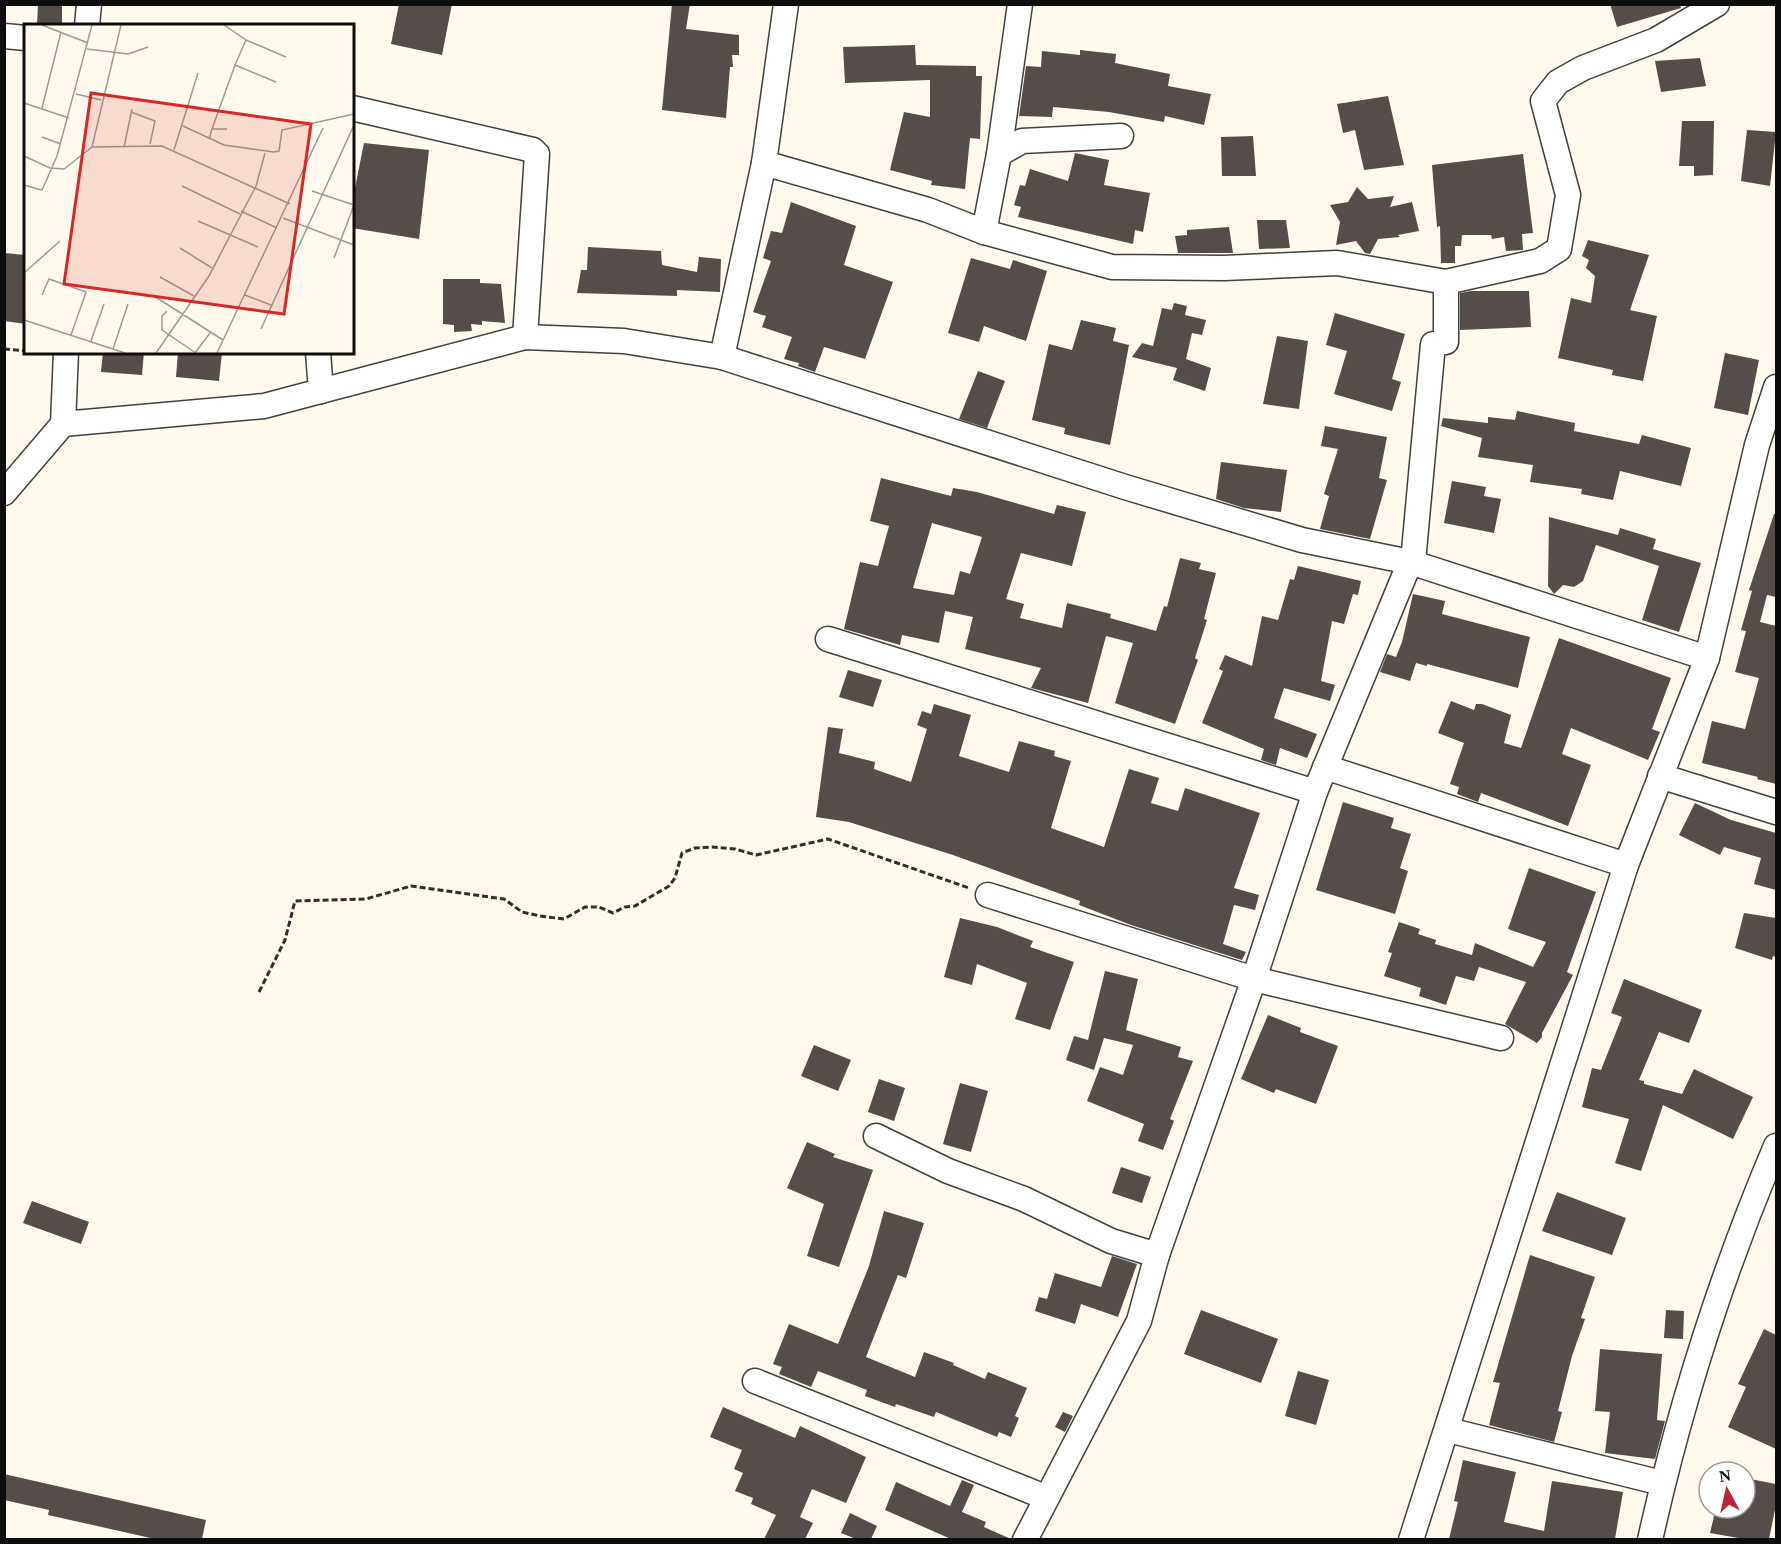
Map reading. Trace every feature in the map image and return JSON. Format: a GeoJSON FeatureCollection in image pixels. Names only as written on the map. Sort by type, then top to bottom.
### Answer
{"type":"FeatureCollection","features":[{"type":"Feature","properties":{"kind":"street"},"geometry":{"type":"LineString","coordinates":[[87,24],[89,4]]}},
{"type":"Feature","properties":{"kind":"street"},"geometry":{"type":"LineString","coordinates":[[722,357],[764,163],[786,4]]}},
{"type":"Feature","properties":{"kind":"street"},"geometry":{"type":"LineString","coordinates":[[984,232],[999,154],[1020,4]]}},
{"type":"Feature","properties":{"kind":"street"},"geometry":{"type":"LineString","coordinates":[[764,163],[928,210],[984,232],[1112,267],[1224,268],[1337,263],[1446,282],[1540,261],[1559,249],[1568,195],[1543,101],[1558,82],[1583,68],[1656,40],[1717,4]]}},
{"type":"Feature","properties":{"kind":"street"},"geometry":{"type":"LineString","coordinates":[[4,36],[24,38]]}},
{"type":"Feature","properties":{"kind":"street"},"geometry":{"type":"LineString","coordinates":[[354,108],[533,150],[537,154],[525,337]]}},
{"type":"Feature","properties":{"kind":"street"},"geometry":{"type":"LineString","coordinates":[[999,154],[1022,141],[1121,136]]}},
{"type":"Feature","properties":{"kind":"street"},"geometry":{"type":"LineString","coordinates":[[1025,1539],[1139,1321],[1157,1255],[1254,979],[1315,792],[1414,551],[1433,344],[1446,342],[1446,282]]}},
{"type":"Feature","properties":{"kind":"street"},"geometry":{"type":"LineString","coordinates":[[63,424],[264,406],[525,337],[624,341],[722,357],[1125,487],[1302,540],[1410,562],[1707,658]]}},
{"type":"Feature","properties":{"kind":"street"},"geometry":{"type":"LineString","coordinates":[[4,493],[63,424],[66,354]]}},
{"type":"Feature","properties":{"kind":"street"},"geometry":{"type":"LineString","coordinates":[[318,354],[321,392]]}},
{"type":"Feature","properties":{"kind":"street"},"geometry":{"type":"LineString","coordinates":[[1411,1539],[1448,1430],[1626,865],[1707,658],[1757,445],[1776,387]]}},
{"type":"Feature","properties":{"kind":"street"},"geometry":{"type":"LineString","coordinates":[[828,639],[1315,792]]}},
{"type":"Feature","properties":{"kind":"street"},"geometry":{"type":"LineString","coordinates":[[1325,767],[1626,865]]}},
{"type":"Feature","properties":{"kind":"street"},"geometry":{"type":"LineString","coordinates":[[1660,776],[1776,812]]}},
{"type":"Feature","properties":{"kind":"street"},"geometry":{"type":"LineString","coordinates":[[988,895],[1254,979],[1501,1038]]}},
{"type":"Feature","properties":{"kind":"street"},"geometry":{"type":"LineString","coordinates":[[880,1137],[1157,1255]]}},
{"type":"Feature","properties":{"kind":"street"},"geometry":{"type":"LineString","coordinates":[[1650,1539],[1662,1483],[1700,1350],[1776,1146]]}},
{"type":"Feature","properties":{"kind":"street"},"geometry":{"type":"LineString","coordinates":[[755,1381],[1045,1497]]}},
{"type":"Feature","properties":{"kind":"street"},"geometry":{"type":"LineString","coordinates":[[1448,1430],[1662,1483]]}},
{"type":"Feature","properties":{"kind":"path"},"geometry":{"type":"LineString","coordinates":[[4,349],[24,351]]}},
{"type":"Feature","properties":{"kind":"path"},"geometry":{"type":"LineString","coordinates":[[260,992],[285,940],[295,901],[366,899],[403,886],[432,887],[455,894],[504,899],[522,912],[564,919],[585,907],[599,907],[613,913],[625,907],[635,906],[669,886],[675,878],[682,853],[695,848],[735,849],[756,855],[828,839],[988,895]]}},
{"type":"Feature","properties":{"kind":"building"},"geometry":{"type":"Polygon","coordinates":[[[38,4],[62,4],[62,24],[37,24],[38,4]]]}},
{"type":"Feature","properties":{"kind":"building"},"geometry":{"type":"Polygon","coordinates":[[[399,4],[452,4],[442,55],[391,44],[399,4]]]}},
{"type":"Feature","properties":{"kind":"building"},"geometry":{"type":"Polygon","coordinates":[[[672,4],[690,4],[686,29],[739,35],[739,55],[732,55],[733,67],[730,67],[726,118],[662,110],[672,4]]]}},
{"type":"Feature","properties":{"kind":"building"},"geometry":{"type":"Polygon","coordinates":[[[1610,4],[1680,4],[1681,8],[1617,27],[1610,4]]]}},
{"type":"Feature","properties":{"kind":"building"},"geometry":{"type":"Polygon","coordinates":[[[915,45],[916,65],[976,66],[976,76],[982,76],[980,139],[970,138],[965,189],[931,185],[932,181],[890,170],[904,112],[930,117],[930,80],[845,83],[843,47],[915,45]]]}},
{"type":"Feature","properties":{"kind":"building"},"geometry":{"type":"Polygon","coordinates":[[[1080,50],[1116,54],[1115,63],[1170,74],[1168,86],[1211,94],[1204,125],[1165,116],[1164,122],[1109,112],[1053,107],[1052,117],[1019,116],[1026,66],[1041,67],[1042,51],[1080,55],[1080,50]]]}},
{"type":"Feature","properties":{"kind":"building"},"geometry":{"type":"Polygon","coordinates":[[[1700,58],[1706,86],[1661,92],[1655,61],[1700,58]]]}},
{"type":"Feature","properties":{"kind":"building"},"geometry":{"type":"Polygon","coordinates":[[[1388,96],[1404,165],[1364,170],[1355,130],[1343,133],[1337,104],[1388,96]]]}},
{"type":"Feature","properties":{"kind":"building"},"geometry":{"type":"Polygon","coordinates":[[[1682,121],[1714,121],[1713,175],[1694,176],[1694,166],[1679,166],[1682,121]]]}},
{"type":"Feature","properties":{"kind":"building"},"geometry":{"type":"Polygon","coordinates":[[[1747,130],[1776,132],[1770,186],[1741,181],[1747,130]]]}},
{"type":"Feature","properties":{"kind":"building"},"geometry":{"type":"Polygon","coordinates":[[[1253,136],[1256,176],[1222,176],[1221,137],[1253,136]]]}},
{"type":"Feature","properties":{"kind":"building"},"geometry":{"type":"Polygon","coordinates":[[[364,143],[429,150],[419,239],[354,228],[354,193],[364,143]]]}},
{"type":"Feature","properties":{"kind":"building"},"geometry":{"type":"Polygon","coordinates":[[[1075,153],[1109,160],[1104,185],[1150,193],[1143,232],[1135,230],[1133,244],[1018,217],[1021,207],[1014,205],[1020,185],[1025,186],[1030,169],[1068,181],[1075,153]]]}},
{"type":"Feature","properties":{"kind":"building"},"geometry":{"type":"Polygon","coordinates":[[[1523,154],[1533,233],[1522,234],[1523,250],[1506,251],[1504,237],[1492,239],[1491,235],[1462,235],[1461,246],[1455,246],[1455,263],[1441,263],[1440,226],[1437,227],[1432,165],[1523,154]]]}},
{"type":"Feature","properties":{"kind":"building"},"geometry":{"type":"Polygon","coordinates":[[[1357,187],[1368,199],[1394,196],[1390,207],[1412,202],[1419,231],[1398,235],[1400,237],[1378,239],[1370,254],[1365,253],[1356,241],[1336,245],[1340,222],[1330,205],[1348,202],[1357,187]]]}},
{"type":"Feature","properties":{"kind":"building"},"geometry":{"type":"Polygon","coordinates":[[[791,202],[856,226],[844,265],[893,282],[865,359],[824,347],[815,372],[798,366],[799,363],[784,359],[792,337],[762,327],[766,316],[753,312],[771,261],[763,258],[771,231],[782,233],[791,202]]]}},
{"type":"Feature","properties":{"kind":"building"},"geometry":{"type":"Polygon","coordinates":[[[1257,220],[1286,220],[1290,248],[1259,249],[1257,220]]]}},
{"type":"Feature","properties":{"kind":"building"},"geometry":{"type":"Polygon","coordinates":[[[1229,227],[1233,253],[1178,253],[1175,236],[1187,235],[1187,230],[1229,227]]]}},
{"type":"Feature","properties":{"kind":"building"},"geometry":{"type":"Polygon","coordinates":[[[1588,240],[1649,255],[1630,310],[1657,316],[1643,381],[1612,375],[1613,370],[1558,358],[1571,298],[1591,303],[1595,276],[1586,268],[1589,260],[1582,256],[1588,240]]]}},
{"type":"Feature","properties":{"kind":"building"},"geometry":{"type":"Polygon","coordinates":[[[588,247],[661,251],[662,265],[697,272],[699,257],[721,259],[720,292],[677,290],[677,296],[577,293],[581,270],[587,270],[588,247]]]}},
{"type":"Feature","properties":{"kind":"building"},"geometry":{"type":"Polygon","coordinates":[[[4,253],[24,255],[24,324],[4,321],[4,253]]]}},
{"type":"Feature","properties":{"kind":"building"},"geometry":{"type":"Polygon","coordinates":[[[971,258],[1010,269],[1013,260],[1047,271],[1026,341],[984,326],[979,342],[948,333],[971,258]]]}},
{"type":"Feature","properties":{"kind":"building"},"geometry":{"type":"Polygon","coordinates":[[[443,279],[480,279],[480,283],[501,284],[505,323],[482,321],[482,325],[471,324],[472,331],[454,332],[454,325],[443,324],[443,279]]]}},
{"type":"Feature","properties":{"kind":"building"},"geometry":{"type":"Polygon","coordinates":[[[1529,291],[1531,327],[1460,330],[1460,293],[1529,291]]]}},
{"type":"Feature","properties":{"kind":"building"},"geometry":{"type":"Polygon","coordinates":[[[1174,303],[1187,306],[1185,315],[1206,320],[1202,335],[1192,333],[1186,359],[1211,368],[1205,391],[1173,380],[1177,368],[1132,357],[1142,343],[1153,346],[1162,308],[1172,310],[1174,303]]]}},
{"type":"Feature","properties":{"kind":"building"},"geometry":{"type":"Polygon","coordinates":[[[1335,313],[1405,334],[1392,379],[1401,382],[1392,411],[1334,394],[1347,351],[1326,345],[1335,313]]]}},
{"type":"Feature","properties":{"kind":"building"},"geometry":{"type":"Polygon","coordinates":[[[1081,320],[1116,328],[1113,341],[1129,345],[1110,445],[1064,434],[1065,428],[1032,420],[1049,344],[1072,350],[1081,320]]]}},
{"type":"Feature","properties":{"kind":"building"},"geometry":{"type":"Polygon","coordinates":[[[1277,336],[1308,341],[1299,409],[1263,404],[1277,336]]]}},
{"type":"Feature","properties":{"kind":"building"},"geometry":{"type":"Polygon","coordinates":[[[1725,353],[1759,360],[1748,415],[1714,408],[1725,353]]]}},
{"type":"Feature","properties":{"kind":"building"},"geometry":{"type":"Polygon","coordinates":[[[103,354],[144,354],[142,375],[101,372],[103,354]]]}},
{"type":"Feature","properties":{"kind":"building"},"geometry":{"type":"Polygon","coordinates":[[[178,354],[222,354],[219,381],[176,377],[178,354]]]}},
{"type":"Feature","properties":{"kind":"building"},"geometry":{"type":"Polygon","coordinates":[[[978,371],[1005,381],[987,428],[959,419],[978,371]]]}},
{"type":"Feature","properties":{"kind":"building"},"geometry":{"type":"Polygon","coordinates":[[[1517,411],[1575,423],[1574,431],[1639,444],[1642,435],[1691,448],[1681,486],[1620,471],[1613,500],[1581,494],[1582,489],[1530,482],[1533,465],[1478,457],[1482,438],[1441,426],[1443,418],[1488,423],[1488,417],[1515,420],[1517,411]]]}},
{"type":"Feature","properties":{"kind":"building"},"geometry":{"type":"Polygon","coordinates":[[[1325,426],[1387,437],[1379,478],[1387,480],[1370,539],[1320,529],[1329,496],[1324,494],[1338,449],[1321,446],[1325,426]]]}},
{"type":"Feature","properties":{"kind":"building"},"geometry":{"type":"Polygon","coordinates":[[[1221,462],[1287,470],[1281,512],[1244,508],[1216,499],[1221,462]]]}},
{"type":"Feature","properties":{"kind":"building"},"geometry":{"type":"Polygon","coordinates":[[[881,478],[951,496],[953,488],[977,492],[1054,514],[1057,505],[1086,512],[1072,566],[1021,553],[1006,599],[1024,604],[1020,618],[1062,628],[1067,603],[1111,614],[1110,618],[1156,631],[1164,606],[1167,607],[1180,558],[1201,563],[1199,569],[1216,573],[1204,619],[1207,620],[1195,658],[1198,660],[1175,724],[1115,703],[1133,643],[1106,636],[1088,703],[1031,688],[1041,668],[965,649],[973,617],[945,611],[939,643],[902,635],[900,645],[844,629],[860,562],[878,566],[889,526],[870,521],[881,478]],[[932,523],[913,588],[954,595],[960,571],[970,574],[982,537],[932,523]]]}},
{"type":"Feature","properties":{"kind":"building"},"geometry":{"type":"Polygon","coordinates":[[[1452,481],[1486,487],[1484,496],[1501,499],[1494,533],[1444,523],[1452,481]]]}},
{"type":"Feature","properties":{"kind":"building"},"geometry":{"type":"Polygon","coordinates":[[[1774,514],[1776,514],[1776,597],[1767,595],[1760,622],[1776,626],[1776,784],[1757,779],[1758,777],[1702,763],[1712,721],[1745,729],[1759,678],[1735,672],[1746,631],[1741,630],[1752,591],[1749,590],[1774,514]]]}},
{"type":"Feature","properties":{"kind":"building"},"geometry":{"type":"Polygon","coordinates":[[[1549,517],[1618,535],[1620,528],[1656,539],[1653,549],[1701,563],[1679,632],[1642,620],[1659,566],[1596,545],[1583,581],[1574,587],[1563,585],[1554,594],[1548,586],[1549,517]]]}},
{"type":"Feature","properties":{"kind":"building"},"geometry":{"type":"Polygon","coordinates":[[[1298,566],[1361,581],[1358,595],[1353,594],[1344,624],[1332,621],[1321,681],[1335,685],[1330,701],[1284,688],[1274,718],[1317,734],[1307,758],[1280,748],[1276,765],[1261,760],[1264,749],[1202,723],[1223,671],[1219,669],[1225,655],[1252,666],[1262,616],[1278,620],[1290,579],[1294,580],[1298,566]]]}},
{"type":"Feature","properties":{"kind":"building"},"geometry":{"type":"Polygon","coordinates":[[[1413,594],[1445,601],[1442,614],[1530,637],[1518,688],[1427,664],[1427,666],[1416,663],[1410,681],[1380,672],[1387,654],[1396,657],[1402,642],[1413,594]]]}},
{"type":"Feature","properties":{"kind":"building"},"geometry":{"type":"Polygon","coordinates":[[[1559,638],[1671,678],[1652,729],[1660,732],[1648,760],[1571,728],[1562,754],[1591,765],[1568,826],[1481,793],[1478,802],[1457,794],[1459,787],[1450,784],[1464,743],[1438,733],[1451,701],[1474,710],[1476,704],[1482,704],[1511,715],[1504,743],[1521,748],[1559,638]]]}},
{"type":"Feature","properties":{"kind":"building"},"geometry":{"type":"Polygon","coordinates":[[[848,670],[882,680],[873,707],[839,697],[848,670]]]}},
{"type":"Feature","properties":{"kind":"building"},"geometry":{"type":"Polygon","coordinates":[[[934,704],[971,715],[959,756],[1009,772],[1019,741],[1055,751],[1054,756],[1071,761],[1051,828],[1104,847],[1129,769],[1159,778],[1151,803],[1178,811],[1185,788],[1260,813],[1234,888],[1259,895],[1255,910],[1234,905],[1223,944],[1246,952],[1242,960],[1131,925],[1079,905],[1080,901],[953,855],[849,822],[816,817],[828,727],[843,729],[839,753],[875,762],[874,769],[911,782],[927,729],[917,725],[922,711],[931,714],[934,704]]]}},
{"type":"Feature","properties":{"kind":"building"},"geometry":{"type":"Polygon","coordinates":[[[1343,802],[1394,818],[1391,828],[1411,834],[1400,868],[1408,871],[1395,914],[1316,890],[1343,802]]]}},
{"type":"Feature","properties":{"kind":"building"},"geometry":{"type":"Polygon","coordinates":[[[1695,803],[1731,820],[1776,833],[1776,890],[1754,884],[1761,858],[1724,847],[1720,855],[1679,835],[1695,803]]]}},
{"type":"Feature","properties":{"kind":"building"},"geometry":{"type":"Polygon","coordinates":[[[1529,868],[1596,892],[1567,972],[1573,975],[1537,1043],[1505,1024],[1526,982],[1479,967],[1474,981],[1456,976],[1446,1005],[1419,996],[1421,988],[1384,976],[1392,953],[1388,952],[1399,922],[1420,929],[1418,934],[1436,940],[1435,944],[1472,955],[1475,943],[1533,967],[1546,942],[1508,929],[1529,868]]]}},
{"type":"Feature","properties":{"kind":"building"},"geometry":{"type":"Polygon","coordinates":[[[1744,913],[1776,918],[1776,957],[1773,956],[1772,960],[1735,948],[1744,913]]]}},
{"type":"Feature","properties":{"kind":"building"},"geometry":{"type":"Polygon","coordinates":[[[960,918],[997,927],[1033,941],[1030,947],[1074,962],[1050,1030],[1015,1019],[1027,983],[977,964],[972,985],[944,977],[960,918]]]}},
{"type":"Feature","properties":{"kind":"building"},"geometry":{"type":"Polygon","coordinates":[[[1105,971],[1138,979],[1126,1030],[1181,1047],[1178,1057],[1193,1061],[1170,1119],[1174,1121],[1163,1150],[1138,1141],[1144,1124],[1087,1101],[1100,1067],[1123,1075],[1133,1045],[1104,1038],[1094,1070],[1066,1060],[1074,1036],[1088,1040],[1105,971]]]}},
{"type":"Feature","properties":{"kind":"building"},"geometry":{"type":"Polygon","coordinates":[[[1624,979],[1702,1010],[1689,1043],[1659,1032],[1639,1080],[1644,1081],[1644,1084],[1682,1094],[1694,1069],[1753,1097],[1733,1139],[1663,1105],[1641,1171],[1615,1163],[1629,1119],[1582,1107],[1592,1068],[1601,1070],[1622,1017],[1611,1013],[1624,979]]]}},
{"type":"Feature","properties":{"kind":"building"},"geometry":{"type":"Polygon","coordinates":[[[1268,1015],[1301,1028],[1300,1032],[1338,1046],[1316,1104],[1276,1089],[1274,1093],[1241,1079],[1268,1015]]]}},
{"type":"Feature","properties":{"kind":"building"},"geometry":{"type":"Polygon","coordinates":[[[814,1045],[851,1060],[838,1091],[801,1076],[814,1045]]]}},
{"type":"Feature","properties":{"kind":"building"},"geometry":{"type":"Polygon","coordinates":[[[879,1079],[905,1088],[894,1121],[868,1112],[879,1079]]]}},
{"type":"Feature","properties":{"kind":"building"},"geometry":{"type":"Polygon","coordinates":[[[960,1083],[988,1091],[971,1152],[943,1144],[960,1083]]]}},
{"type":"Feature","properties":{"kind":"building"},"geometry":{"type":"Polygon","coordinates":[[[807,1142],[835,1154],[833,1157],[873,1170],[839,1267],[807,1256],[824,1204],[787,1188],[807,1142]]]}},
{"type":"Feature","properties":{"kind":"building"},"geometry":{"type":"Polygon","coordinates":[[[1121,1167],[1151,1177],[1142,1203],[1112,1193],[1121,1167]]]}},
{"type":"Feature","properties":{"kind":"building"},"geometry":{"type":"Polygon","coordinates":[[[1557,1192],[1626,1218],[1612,1255],[1542,1231],[1557,1192]]]}},
{"type":"Feature","properties":{"kind":"building"},"geometry":{"type":"Polygon","coordinates":[[[32,1201],[89,1222],[81,1244],[23,1223],[32,1201]]]}},
{"type":"Feature","properties":{"kind":"building"},"geometry":{"type":"Polygon","coordinates":[[[884,1211],[924,1223],[906,1278],[898,1275],[866,1357],[915,1377],[924,1352],[954,1363],[953,1365],[985,1379],[988,1372],[1027,1388],[1015,1416],[1019,1418],[1011,1437],[999,1432],[997,1437],[936,1412],[934,1417],[896,1404],[895,1407],[865,1396],[867,1390],[818,1371],[811,1387],[779,1374],[782,1367],[773,1364],[789,1324],[838,1344],[869,1266],[884,1211]]]}},
{"type":"Feature","properties":{"kind":"building"},"geometry":{"type":"Polygon","coordinates":[[[1530,1255],[1595,1277],[1581,1318],[1585,1319],[1572,1356],[1558,1411],[1562,1412],[1554,1442],[1489,1425],[1500,1383],[1493,1382],[1530,1255]]]}},
{"type":"Feature","properties":{"kind":"building"},"geometry":{"type":"Polygon","coordinates":[[[1112,1256],[1137,1264],[1118,1317],[1081,1304],[1075,1324],[1035,1311],[1039,1297],[1047,1299],[1055,1273],[1101,1287],[1112,1256]]]}},
{"type":"Feature","properties":{"kind":"building"},"geometry":{"type":"Polygon","coordinates":[[[1201,1310],[1278,1339],[1261,1383],[1184,1354],[1201,1310]]]}},
{"type":"Feature","properties":{"kind":"building"},"geometry":{"type":"Polygon","coordinates":[[[1666,1310],[1684,1311],[1683,1339],[1664,1338],[1666,1310]]]}},
{"type":"Feature","properties":{"kind":"building"},"geometry":{"type":"Polygon","coordinates":[[[1764,1329],[1776,1335],[1776,1449],[1728,1427],[1746,1387],[1738,1384],[1764,1329]]]}},
{"type":"Feature","properties":{"kind":"building"},"geometry":{"type":"Polygon","coordinates":[[[1600,1349],[1662,1354],[1657,1420],[1665,1421],[1655,1459],[1605,1453],[1610,1412],[1595,1411],[1600,1349]]]}},
{"type":"Feature","properties":{"kind":"building"},"geometry":{"type":"Polygon","coordinates":[[[1298,1371],[1329,1380],[1316,1425],[1285,1416],[1298,1371]]]}},
{"type":"Feature","properties":{"kind":"building"},"geometry":{"type":"Polygon","coordinates":[[[723,1407],[795,1438],[800,1426],[866,1457],[846,1503],[812,1489],[800,1517],[813,1523],[805,1539],[764,1539],[776,1515],[751,1504],[753,1498],[735,1491],[743,1473],[734,1469],[742,1450],[710,1437],[723,1407]]]}},
{"type":"Feature","properties":{"kind":"building"},"geometry":{"type":"Polygon","coordinates":[[[1063,1412],[1073,1416],[1065,1432],[1055,1427],[1063,1412]]]}},
{"type":"Feature","properties":{"kind":"building"},"geometry":{"type":"Polygon","coordinates":[[[1463,1460],[1516,1472],[1504,1522],[1544,1531],[1552,1481],[1623,1492],[1615,1539],[1449,1539],[1458,1502],[1454,1501],[1463,1460]]]}},
{"type":"Feature","properties":{"kind":"building"},"geometry":{"type":"Polygon","coordinates":[[[4,1474],[206,1520],[202,1539],[155,1539],[48,1515],[49,1510],[4,1500],[4,1474]]]}},
{"type":"Feature","properties":{"kind":"building"},"geometry":{"type":"Polygon","coordinates":[[[962,1480],[974,1485],[962,1512],[986,1522],[984,1527],[1011,1539],[951,1539],[885,1510],[896,1482],[950,1506],[962,1480]]]}},
{"type":"Feature","properties":{"kind":"building"},"geometry":{"type":"Polygon","coordinates":[[[1757,1480],[1776,1484],[1776,1505],[1769,1539],[1744,1539],[1710,1533],[1713,1520],[1757,1520],[1757,1480]]]}},
{"type":"Feature","properties":{"kind":"building"},"geometry":{"type":"Polygon","coordinates":[[[850,1513],[877,1526],[871,1539],[856,1539],[841,1533],[850,1513]]]}}]}
